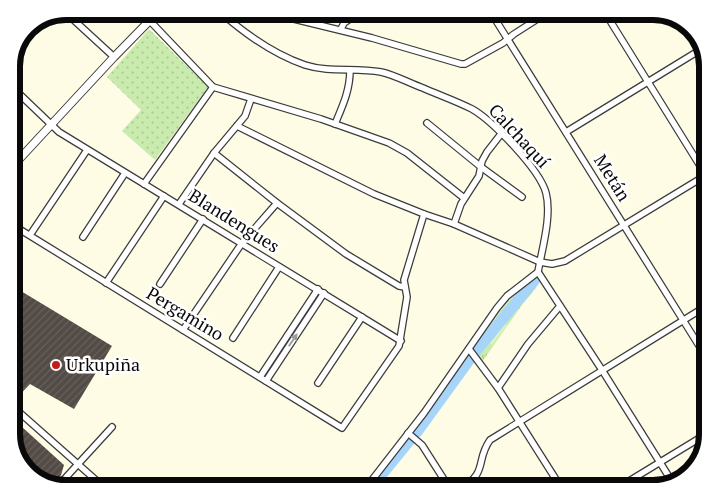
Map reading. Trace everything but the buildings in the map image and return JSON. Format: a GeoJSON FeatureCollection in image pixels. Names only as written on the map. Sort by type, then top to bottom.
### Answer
{"type":"FeatureCollection","features":[{"type":"Feature","properties":{"kind":"street"},"geometry":{"type":"LineString","coordinates":[[74,20],[114,57]]}},
{"type":"Feature","properties":{"kind":"street","name":"Calchaquí"},"geometry":{"type":"LineString","coordinates":[[230,20],[251,38],[286,58],[317,68],[381,72],[472,109],[490,122],[534,168],[545,188],[548,216],[538,272]]}},
{"type":"Feature","properties":{"kind":"street"},"geometry":{"type":"LineString","coordinates":[[298,20],[461,64],[465,64],[508,39],[536,20]]}},
{"type":"Feature","properties":{"kind":"street"},"geometry":{"type":"LineString","coordinates":[[341,30],[344,23],[348,20]]}},
{"type":"Feature","properties":{"kind":"street","name":"Metán"},"geometry":{"type":"LineString","coordinates":[[496,20],[699,346]]}},
{"type":"Feature","properties":{"kind":"street"},"geometry":{"type":"LineString","coordinates":[[610,20],[699,163]]}},
{"type":"Feature","properties":{"kind":"street"},"geometry":{"type":"LineString","coordinates":[[20,158],[150,21],[212,87],[335,124],[399,148],[464,198]]}},
{"type":"Feature","properties":{"kind":"street"},"geometry":{"type":"LineString","coordinates":[[566,132],[696,52]]}},
{"type":"Feature","properties":{"kind":"street"},"geometry":{"type":"LineString","coordinates":[[335,124],[347,97],[350,84],[350,70]]}},
{"type":"Feature","properties":{"kind":"street"},"geometry":{"type":"LineString","coordinates":[[144,184],[212,87]]}},
{"type":"Feature","properties":{"kind":"street","name":"Blandengues"},"geometry":{"type":"LineString","coordinates":[[20,95],[51,125],[87,150],[179,204],[401,341]]}},
{"type":"Feature","properties":{"kind":"street"},"geometry":{"type":"LineString","coordinates":[[179,204],[214,153],[247,112],[251,99]]}},
{"type":"Feature","properties":{"kind":"street"},"geometry":{"type":"LineString","coordinates":[[427,123],[481,167],[522,197]]}},
{"type":"Feature","properties":{"kind":"street"},"geometry":{"type":"LineString","coordinates":[[237,126],[374,194],[454,224],[540,262],[552,264],[565,261],[699,181]]}},
{"type":"Feature","properties":{"kind":"street"},"geometry":{"type":"LineString","coordinates":[[454,224],[464,198],[479,176],[487,152],[501,134]]}},
{"type":"Feature","properties":{"kind":"street"},"geometry":{"type":"LineString","coordinates":[[30,235],[87,150]]}},
{"type":"Feature","properties":{"kind":"street"},"geometry":{"type":"LineString","coordinates":[[214,153],[277,204],[346,254],[399,286],[405,287]]}},
{"type":"Feature","properties":{"kind":"street"},"geometry":{"type":"LineString","coordinates":[[82,237],[125,173]]}},
{"type":"Feature","properties":{"kind":"street"},"geometry":{"type":"LineString","coordinates":[[106,283],[164,196]]}},
{"type":"Feature","properties":{"kind":"street"},"geometry":{"type":"LineString","coordinates":[[183,330],[242,243],[277,204]]}},
{"type":"Feature","properties":{"kind":"street"},"geometry":{"type":"LineString","coordinates":[[401,341],[407,297],[404,280],[424,214]]}},
{"type":"Feature","properties":{"kind":"street"},"geometry":{"type":"LineString","coordinates":[[160,284],[203,219]]}},
{"type":"Feature","properties":{"kind":"street","name":"Pergamino"},"geometry":{"type":"LineString","coordinates":[[20,229],[340,428],[344,427],[401,341]]}},
{"type":"Feature","properties":{"kind":"street"},"geometry":{"type":"LineString","coordinates":[[233,338],[280,267]]}},
{"type":"Feature","properties":{"kind":"street"},"geometry":{"type":"LineString","coordinates":[[372,480],[408,433],[497,308],[507,296],[538,272],[669,477]]}},
{"type":"Feature","properties":{"kind":"street"},"geometry":{"type":"LineString","coordinates":[[263,379],[318,289]]}},
{"type":"Feature","properties":{"kind":"street"},"geometry":{"type":"LineString","coordinates":[[263,379],[324,293]]}},
{"type":"Feature","properties":{"kind":"street"},"geometry":{"type":"LineString","coordinates":[[498,388],[528,344],[560,306]]}},
{"type":"Feature","properties":{"kind":"street"},"geometry":{"type":"LineString","coordinates":[[472,480],[478,475],[490,440],[699,311]]}},
{"type":"Feature","properties":{"kind":"street"},"geometry":{"type":"LineString","coordinates":[[318,383],[362,317]]}},
{"type":"Feature","properties":{"kind":"street"},"geometry":{"type":"LineString","coordinates":[[469,349],[498,388],[556,480]]}},
{"type":"Feature","properties":{"kind":"street"},"geometry":{"type":"LineString","coordinates":[[20,413],[96,480]]}},
{"type":"Feature","properties":{"kind":"street"},"geometry":{"type":"LineString","coordinates":[[63,480],[112,427]]}},
{"type":"Feature","properties":{"kind":"street"},"geometry":{"type":"LineString","coordinates":[[408,433],[422,445],[444,480]]}},
{"type":"Feature","properties":{"kind":"street"},"geometry":{"type":"LineString","coordinates":[[631,480],[699,438]]}},
{"type":"Feature","properties":{"kind":"green space"},"geometry":{"type":"Polygon","coordinates":[[[149,29],[208,87],[155,160],[122,131],[141,110],[107,77],[149,29]]]}},
{"type":"Feature","properties":{"kind":"green space"},"geometry":{"type":"Polygon","coordinates":[[[534,278],[538,280],[536,288],[482,362],[474,350],[475,345],[499,308],[534,278]]]}},
{"type":"Feature","properties":{"kind":"green space"},"geometry":{"type":"Polygon","coordinates":[[[496,317],[507,325],[492,345],[482,338],[496,317]]]}},
{"type":"Feature","properties":{"kind":"waterway"},"geometry":{"type":"LineString","coordinates":[[476,351],[536,277]]}},
{"type":"Feature","properties":{"kind":"waterway"},"geometry":{"type":"LineString","coordinates":[[417,432],[470,359]]}},
{"type":"Feature","properties":{"kind":"waterway"},"geometry":{"type":"LineString","coordinates":[[377,480],[410,440]]}},
{"type":"Feature","properties":{"kind":"place","name":"Urkupiña"},"geometry":{"type":"Point","coordinates":[56,365]}}]}
